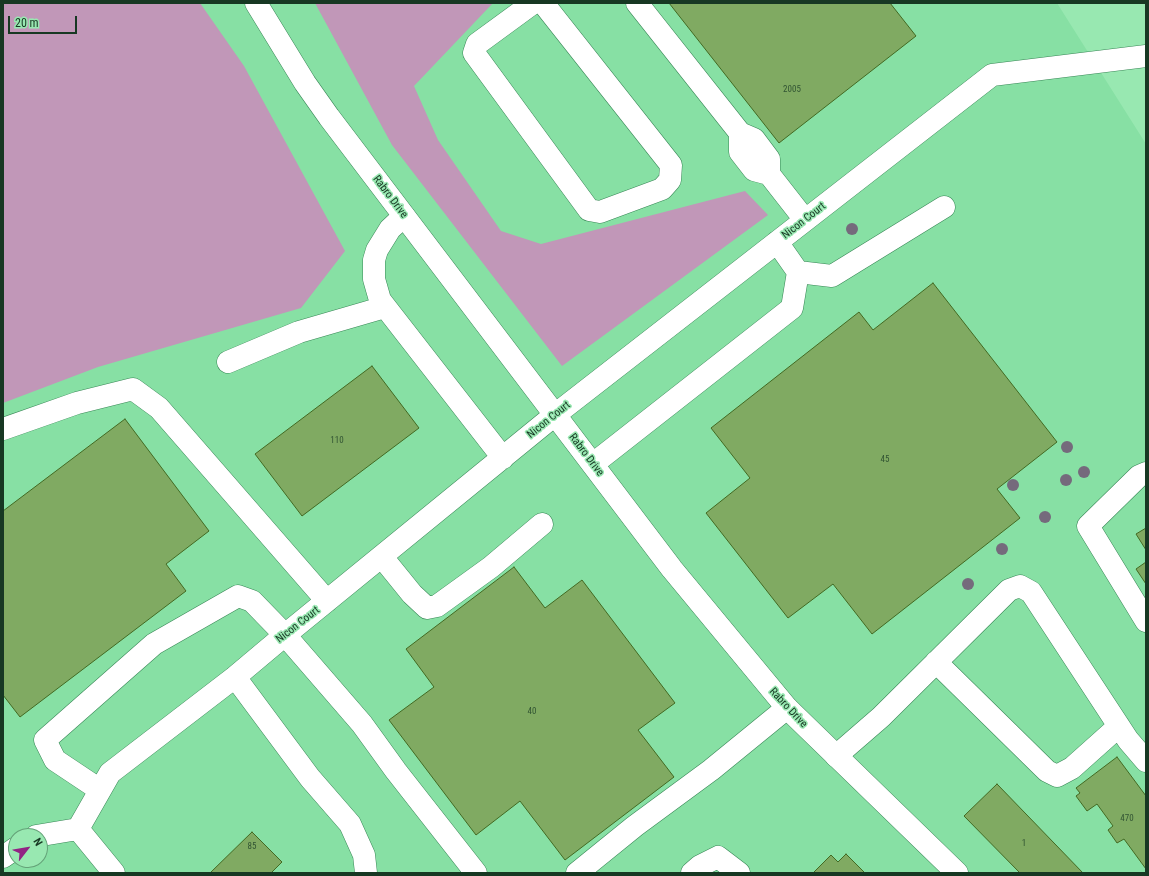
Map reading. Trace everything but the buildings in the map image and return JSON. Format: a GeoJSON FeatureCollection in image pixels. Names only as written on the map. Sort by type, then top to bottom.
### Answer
{"type":"FeatureCollection","features":[{"type":"Feature","properties":{"kind":"street"},"geometry":{"type":"LineString","coordinates":[[246,3],[283,48]]}},
{"type":"Feature","properties":{"kind":"street","name":"Rabro Drive"},"geometry":{"type":"LineString","coordinates":[[256,3],[283,48],[329,117],[556,414],[672,569],[787,708],[957,873]]}},
{"type":"Feature","properties":{"kind":"street"},"geometry":{"type":"LineString","coordinates":[[533,3],[477,44],[474,53],[589,210],[600,212],[662,189],[670,180],[671,165],[543,3]]}},
{"type":"Feature","properties":{"kind":"street"},"geometry":{"type":"LineString","coordinates":[[636,3],[740,133],[754,139],[769,159],[769,174],[806,220]]}},
{"type":"Feature","properties":{"kind":"street","name":"Nicon Court"},"geometry":{"type":"LineString","coordinates":[[78,829],[110,773],[236,677],[285,634],[328,601],[556,414],[992,75],[1146,56]]}},
{"type":"Feature","properties":{"kind":"street"},"geometry":{"type":"LineString","coordinates":[[798,272],[832,276],[944,207]]}},
{"type":"Feature","properties":{"kind":"street"},"geometry":{"type":"LineString","coordinates":[[404,216],[390,229],[377,250],[374,260],[374,279],[380,300],[503,458]]}},
{"type":"Feature","properties":{"kind":"street"},"geometry":{"type":"LineString","coordinates":[[593,464],[792,308],[798,272],[777,242]]}},
{"type":"Feature","properties":{"kind":"street"},"geometry":{"type":"LineString","coordinates":[[228,362],[299,332],[385,307]]}},
{"type":"Feature","properties":{"kind":"street"},"geometry":{"type":"LineString","coordinates":[[3,429],[77,403],[133,389],[159,408],[328,601]]}},
{"type":"Feature","properties":{"kind":"street"},"geometry":{"type":"LineString","coordinates":[[1146,473],[1139,476],[1088,526],[1146,621]]}},
{"type":"Feature","properties":{"kind":"street"},"geometry":{"type":"LineString","coordinates":[[382,557],[412,594],[427,608],[437,606],[491,567],[542,524]]}},
{"type":"Feature","properties":{"kind":"street"},"geometry":{"type":"LineString","coordinates":[[836,756],[881,717],[1009,590],[1020,586],[1030,592],[1119,726],[1146,761]]}},
{"type":"Feature","properties":{"kind":"street"},"geometry":{"type":"LineString","coordinates":[[100,790],[55,760],[44,740],[154,644],[238,596],[252,601],[285,634],[362,724],[396,771],[476,873]]}},
{"type":"Feature","properties":{"kind":"street"},"geometry":{"type":"LineString","coordinates":[[936,662],[1047,771],[1057,776],[1072,768],[1119,726]]}},
{"type":"Feature","properties":{"kind":"street"},"geometry":{"type":"LineString","coordinates":[[236,677],[310,778],[350,824],[364,855],[366,873]]}},
{"type":"Feature","properties":{"kind":"street"},"geometry":{"type":"LineString","coordinates":[[577,873],[635,826],[711,770],[787,708]]}},
{"type":"Feature","properties":{"kind":"street"},"geometry":{"type":"LineString","coordinates":[[48,834],[78,829],[114,873]]}},
{"type":"Feature","properties":{"kind":"street"},"geometry":{"type":"LineString","coordinates":[[692,873],[700,866],[718,857],[739,873]]}},
{"type":"Feature","properties":{"kind":"shaded area"},"geometry":{"type":"Polygon","coordinates":[[[3,3],[1057,3],[1146,144],[1146,873],[3,873],[3,3]]]}},
{"type":"Feature","properties":{"kind":"shaded area"},"geometry":{"type":"Polygon","coordinates":[[[3,3],[200,3],[244,66],[345,251],[301,308],[98,367],[3,403],[3,3]]]}},
{"type":"Feature","properties":{"kind":"shaded area"},"geometry":{"type":"Polygon","coordinates":[[[315,3],[493,3],[414,86],[438,140],[501,231],[541,244],[745,191],[768,215],[562,366],[392,145],[315,3]]]}}]}
